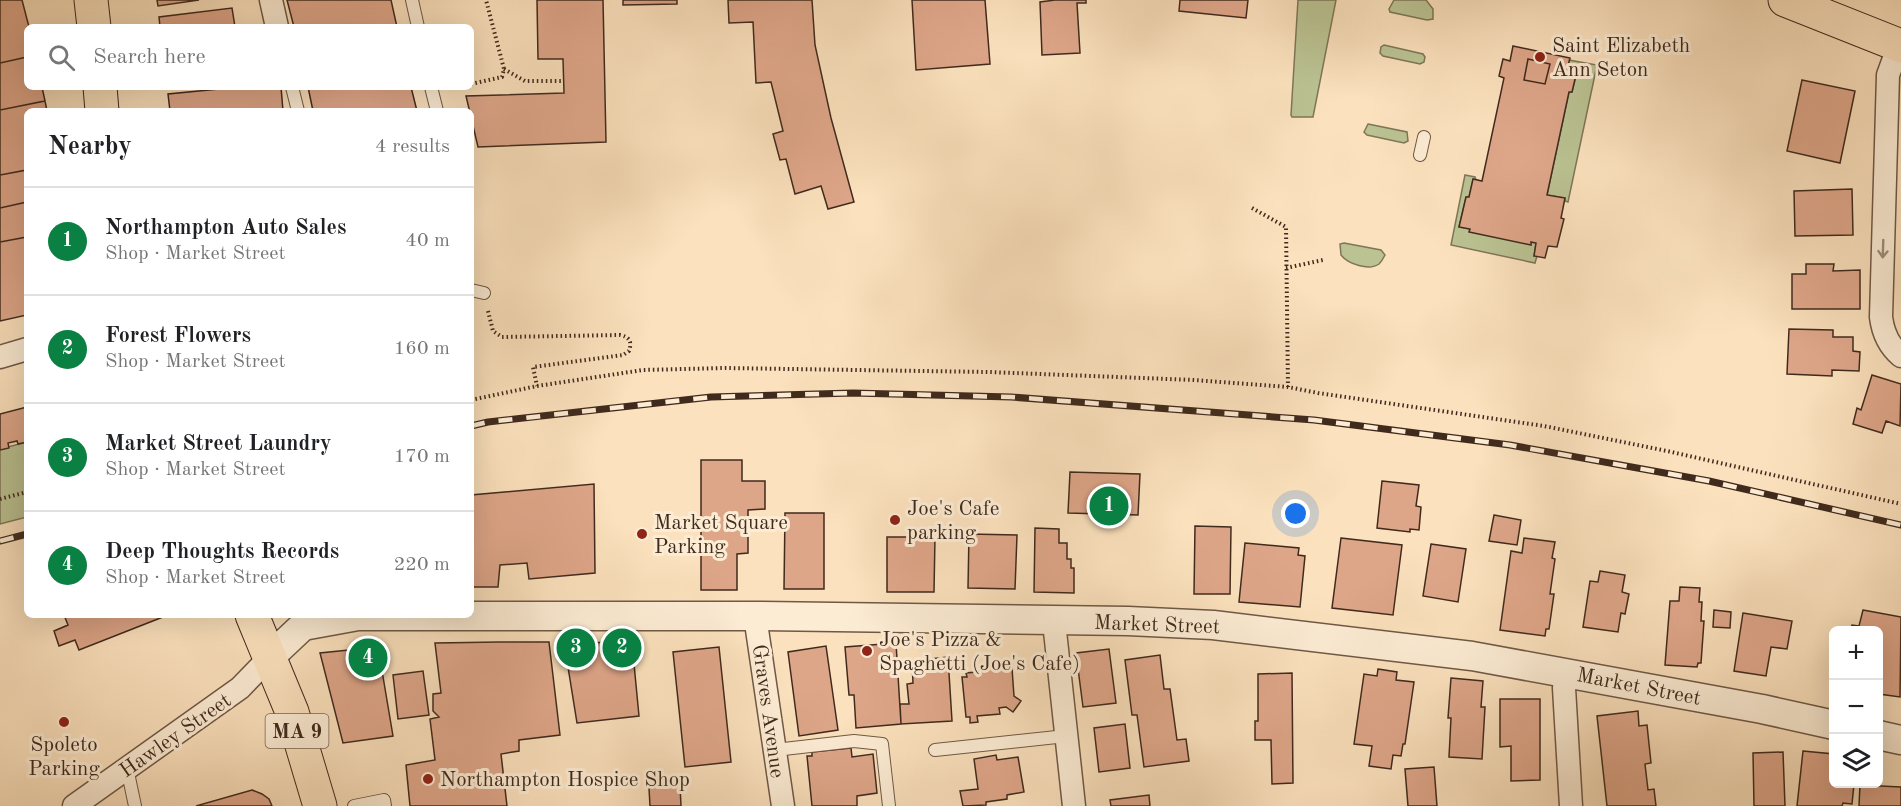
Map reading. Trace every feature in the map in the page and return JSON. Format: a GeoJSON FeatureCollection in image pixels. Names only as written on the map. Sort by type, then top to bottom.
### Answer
{"type":"FeatureCollection","features":[{"type":"Feature","properties":{"kind":"main road"},"geometry":{"type":"LineString","coordinates":[[91,0],[94,24]]}},
{"type":"Feature","properties":{"kind":"main road"},"geometry":{"type":"LineString","coordinates":[[1785,0],[1835,14],[1900,45]]}},
{"type":"Feature","properties":{"kind":"main road"},"geometry":{"type":"LineString","coordinates":[[100,90],[102,108]]}},
{"type":"Feature","properties":{"kind":"main road","name":"MA 9"},"geometry":{"type":"LineString","coordinates":[[253,618],[292,712],[320,806]]}},
{"type":"Feature","properties":{"kind":"street"},"geometry":{"type":"LineString","coordinates":[[271,0],[276,24]]}},
{"type":"Feature","properties":{"kind":"street"},"geometry":{"type":"LineString","coordinates":[[1900,45],[1888,75],[1881,317],[1889,343],[1901,356]]}},
{"type":"Feature","properties":{"kind":"street"},"geometry":{"type":"LineString","coordinates":[[0,357],[24,350]]}},
{"type":"Feature","properties":{"kind":"street","name":"Market Street"},"geometry":{"type":"LineString","coordinates":[[474,616],[755,616],[1213,625],[1417,648],[1566,672],[1829,724]]}},
{"type":"Feature","properties":{"kind":"street","name":"Graves Avenue"},"geometry":{"type":"LineString","coordinates":[[755,616],[783,806]]}},
{"type":"Feature","properties":{"kind":"street","name":"Market Street"},"geometry":{"type":"LineString","coordinates":[[270,657],[303,626],[347,618]]}},
{"type":"Feature","properties":{"kind":"street"},"geometry":{"type":"LineString","coordinates":[[1054,622],[1074,806]]}},
{"type":"Feature","properties":{"kind":"street","name":"Hawley Street"},"geometry":{"type":"LineString","coordinates":[[77,805],[240,688],[270,657]]}},
{"type":"Feature","properties":{"kind":"street"},"geometry":{"type":"LineString","coordinates":[[1566,672],[1564,687],[1571,806]]}},
{"type":"Feature","properties":{"kind":"street"},"geometry":{"type":"LineString","coordinates":[[1883,736],[1901,740]]}},
{"type":"Feature","properties":{"kind":"lane"},"geometry":{"type":"LineString","coordinates":[[412,0],[417,24]]}},
{"type":"Feature","properties":{"kind":"lane"},"geometry":{"type":"LineString","coordinates":[[293,90],[297,108]]}},
{"type":"Feature","properties":{"kind":"lane"},"geometry":{"type":"LineString","coordinates":[[432,90],[435,108]]}},
{"type":"Feature","properties":{"kind":"lane"},"geometry":{"type":"LineString","coordinates":[[1420,155],[1424,137]]}},
{"type":"Feature","properties":{"kind":"lane"},"geometry":{"type":"LineString","coordinates":[[474,291],[484,293]]}},
{"type":"Feature","properties":{"kind":"lane"},"geometry":{"type":"LineString","coordinates":[[935,750],[1066,736]]}},
{"type":"Feature","properties":{"kind":"lane"},"geometry":{"type":"LineString","coordinates":[[775,750],[854,741],[882,744],[889,806]]}},
{"type":"Feature","properties":{"kind":"lane"},"geometry":{"type":"LineString","coordinates":[[127,768],[135,806]]}},
{"type":"Feature","properties":{"kind":"lane"},"geometry":{"type":"LineString","coordinates":[[354,806],[384,800],[385,806]]}},
{"type":"Feature","properties":{"kind":"path"},"geometry":{"type":"LineString","coordinates":[[474,83],[502,77],[504,69],[486,0]]}},
{"type":"Feature","properties":{"kind":"path"},"geometry":{"type":"LineString","coordinates":[[504,69],[525,81],[564,81]]}},
{"type":"Feature","properties":{"kind":"path"},"geometry":{"type":"LineString","coordinates":[[1252,208],[1286,227],[1288,387]]}},
{"type":"Feature","properties":{"kind":"path"},"geometry":{"type":"LineString","coordinates":[[1286,268],[1323,260]]}},
{"type":"Feature","properties":{"kind":"path"},"geometry":{"type":"LineString","coordinates":[[484,293],[493,331],[502,337],[620,335],[630,340],[629,351],[623,355],[533,367],[537,386]]}},
{"type":"Feature","properties":{"kind":"path"},"geometry":{"type":"LineString","coordinates":[[474,399],[537,386],[643,370],[725,368],[989,372],[1194,380],[1288,387],[1544,426],[1667,451],[1901,504]]}},
{"type":"Feature","properties":{"kind":"path"},"geometry":{"type":"LineString","coordinates":[[0,499],[24,493]]}},
{"type":"Feature","properties":{"kind":"green space"},"geometry":{"type":"Polygon","coordinates":[[[1298,0],[1336,0],[1313,117],[1292,117],[1291,115],[1298,0]]]}},
{"type":"Feature","properties":{"kind":"green space"},"geometry":{"type":"Polygon","coordinates":[[[1394,0],[1426,0],[1433,9],[1433,19],[1427,20],[1390,12],[1389,9],[1394,0]]]}},
{"type":"Feature","properties":{"kind":"green space"},"geometry":{"type":"Polygon","coordinates":[[[1384,45],[1423,54],[1424,62],[1420,64],[1383,56],[1380,53],[1384,45]]]}},
{"type":"Feature","properties":{"kind":"green space"},"geometry":{"type":"Polygon","coordinates":[[[1569,60],[1597,65],[1568,202],[1565,198],[1547,195],[1569,92],[1572,92],[1576,76],[1566,73],[1569,60]]]}},
{"type":"Feature","properties":{"kind":"green space"},"geometry":{"type":"Polygon","coordinates":[[[1368,124],[1407,132],[1408,141],[1404,143],[1367,135],[1364,132],[1368,124]]]}},
{"type":"Feature","properties":{"kind":"green space"},"geometry":{"type":"Polygon","coordinates":[[[1465,175],[1475,177],[1476,180],[1473,180],[1469,197],[1466,197],[1459,227],[1470,229],[1470,232],[1531,244],[1531,242],[1536,243],[1535,263],[1451,245],[1465,175]]]}},
{"type":"Feature","properties":{"kind":"green space"},"geometry":{"type":"Polygon","coordinates":[[[1340,244],[1381,250],[1385,255],[1375,266],[1359,266],[1341,255],[1340,244]]]}},
{"type":"Feature","properties":{"kind":"green space"},"geometry":{"type":"Polygon","coordinates":[[[24,443],[24,518],[0,524],[0,449],[24,443]]]}},
{"type":"Feature","properties":{"kind":"building"},"geometry":{"type":"Polygon","coordinates":[[[0,0],[22,0],[28,24],[24,24],[24,58],[0,63],[0,0]]]}},
{"type":"Feature","properties":{"kind":"building"},"geometry":{"type":"Polygon","coordinates":[[[157,0],[199,0],[158,6],[157,0]]]}},
{"type":"Feature","properties":{"kind":"building"},"geometry":{"type":"Polygon","coordinates":[[[287,0],[391,0],[396,24],[293,24],[287,0]]]}},
{"type":"Feature","properties":{"kind":"building"},"geometry":{"type":"Polygon","coordinates":[[[537,0],[603,0],[606,142],[478,147],[474,130],[474,108],[469,108],[466,96],[564,93],[563,59],[538,59],[537,0]]]}},
{"type":"Feature","properties":{"kind":"building"},"geometry":{"type":"Polygon","coordinates":[[[623,0],[677,0],[677,4],[623,5],[623,0]]]}},
{"type":"Feature","properties":{"kind":"building"},"geometry":{"type":"Polygon","coordinates":[[[728,0],[812,0],[815,45],[831,118],[854,202],[828,209],[821,186],[795,194],[786,159],[780,160],[773,134],[783,131],[771,82],[756,83],[753,22],[729,23],[728,0]]]}},
{"type":"Feature","properties":{"kind":"building"},"geometry":{"type":"Polygon","coordinates":[[[912,0],[985,0],[990,64],[916,70],[912,0]]]}},
{"type":"Feature","properties":{"kind":"building"},"geometry":{"type":"Polygon","coordinates":[[[1086,0],[1086,3],[1077,3],[1080,53],[1042,55],[1040,2],[1086,0]]]}},
{"type":"Feature","properties":{"kind":"building"},"geometry":{"type":"Polygon","coordinates":[[[1180,0],[1248,0],[1246,18],[1179,11],[1180,0]]]}},
{"type":"Feature","properties":{"kind":"building"},"geometry":{"type":"Polygon","coordinates":[[[232,8],[235,24],[160,24],[159,17],[232,8]]]}},
{"type":"Feature","properties":{"kind":"building"},"geometry":{"type":"Polygon","coordinates":[[[1513,46],[1570,58],[1566,73],[1576,75],[1572,92],[1569,92],[1547,195],[1565,198],[1561,218],[1564,219],[1557,247],[1548,246],[1545,258],[1534,256],[1536,243],[1531,242],[1531,245],[1469,232],[1470,229],[1459,227],[1473,179],[1482,181],[1504,78],[1499,76],[1503,59],[1510,61],[1513,46]]]}},
{"type":"Feature","properties":{"kind":"building"},"geometry":{"type":"Polygon","coordinates":[[[24,58],[24,90],[43,90],[45,101],[0,110],[0,63],[24,58]]]}},
{"type":"Feature","properties":{"kind":"building"},"geometry":{"type":"Polygon","coordinates":[[[1528,59],[1550,64],[1545,84],[1524,80],[1528,59]]]}},
{"type":"Feature","properties":{"kind":"building"},"geometry":{"type":"Polygon","coordinates":[[[1802,80],[1855,91],[1840,163],[1787,151],[1802,80]]]}},
{"type":"Feature","properties":{"kind":"building"},"geometry":{"type":"Polygon","coordinates":[[[209,90],[281,90],[283,108],[170,108],[168,94],[209,90]]]}},
{"type":"Feature","properties":{"kind":"building"},"geometry":{"type":"Polygon","coordinates":[[[309,90],[412,90],[416,108],[312,108],[309,90]]]}},
{"type":"Feature","properties":{"kind":"building"},"geometry":{"type":"Polygon","coordinates":[[[45,101],[46,108],[24,108],[24,171],[0,175],[0,110],[45,101]]]}},
{"type":"Feature","properties":{"kind":"building"},"geometry":{"type":"Polygon","coordinates":[[[24,171],[24,203],[0,208],[0,175],[24,171]]]}},
{"type":"Feature","properties":{"kind":"building"},"geometry":{"type":"Polygon","coordinates":[[[1852,189],[1853,235],[1795,236],[1794,191],[1852,189]]]}},
{"type":"Feature","properties":{"kind":"building"},"geometry":{"type":"Polygon","coordinates":[[[24,203],[24,238],[0,242],[0,208],[24,203]]]}},
{"type":"Feature","properties":{"kind":"building"},"geometry":{"type":"Polygon","coordinates":[[[24,238],[24,316],[0,321],[0,242],[24,238]]]}},
{"type":"Feature","properties":{"kind":"building"},"geometry":{"type":"Polygon","coordinates":[[[1806,264],[1834,264],[1833,271],[1860,270],[1860,309],[1792,309],[1792,274],[1806,274],[1806,264]]]}},
{"type":"Feature","properties":{"kind":"building"},"geometry":{"type":"Polygon","coordinates":[[[1789,329],[1833,330],[1833,337],[1853,337],[1853,351],[1860,352],[1859,371],[1832,370],[1832,376],[1787,374],[1789,329]]]}},
{"type":"Feature","properties":{"kind":"building"},"geometry":{"type":"Polygon","coordinates":[[[1872,375],[1901,384],[1900,426],[1886,421],[1882,433],[1853,424],[1857,408],[1861,410],[1872,375]]]}},
{"type":"Feature","properties":{"kind":"building"},"geometry":{"type":"Polygon","coordinates":[[[24,408],[24,443],[18,444],[17,441],[8,443],[9,448],[0,450],[0,414],[24,408]]]}},
{"type":"Feature","properties":{"kind":"building"},"geometry":{"type":"Polygon","coordinates":[[[701,460],[742,460],[742,481],[765,481],[765,509],[748,510],[748,553],[737,554],[737,590],[701,590],[701,460]]]}},
{"type":"Feature","properties":{"kind":"building"},"geometry":{"type":"Polygon","coordinates":[[[1070,472],[1140,474],[1138,515],[1068,513],[1070,472]]]}},
{"type":"Feature","properties":{"kind":"building"},"geometry":{"type":"Polygon","coordinates":[[[1382,481],[1419,485],[1416,506],[1421,507],[1419,530],[1410,529],[1410,532],[1377,528],[1382,481]]]}},
{"type":"Feature","properties":{"kind":"building"},"geometry":{"type":"Polygon","coordinates":[[[594,484],[595,573],[529,579],[527,563],[500,565],[498,587],[474,587],[474,495],[594,484]]]}},
{"type":"Feature","properties":{"kind":"building"},"geometry":{"type":"Polygon","coordinates":[[[785,513],[824,513],[824,589],[784,589],[785,513]]]}},
{"type":"Feature","properties":{"kind":"building"},"geometry":{"type":"Polygon","coordinates":[[[1494,515],[1521,520],[1517,545],[1489,541],[1494,515]]]}},
{"type":"Feature","properties":{"kind":"building"},"geometry":{"type":"Polygon","coordinates":[[[1195,526],[1231,527],[1230,594],[1194,594],[1195,526]]]}},
{"type":"Feature","properties":{"kind":"building"},"geometry":{"type":"Polygon","coordinates":[[[1035,528],[1059,529],[1059,543],[1067,543],[1067,559],[1071,559],[1071,568],[1074,568],[1074,593],[1034,592],[1035,528]]]}},
{"type":"Feature","properties":{"kind":"building"},"geometry":{"type":"Polygon","coordinates":[[[969,534],[1017,535],[1015,589],[968,588],[969,534]]]}},
{"type":"Feature","properties":{"kind":"building"},"geometry":{"type":"Polygon","coordinates":[[[887,537],[935,537],[934,592],[887,592],[887,537]]]}},
{"type":"Feature","properties":{"kind":"building"},"geometry":{"type":"Polygon","coordinates":[[[1341,538],[1402,545],[1393,615],[1332,608],[1341,538]]]}},
{"type":"Feature","properties":{"kind":"building"},"geometry":{"type":"Polygon","coordinates":[[[1524,538],[1555,542],[1550,594],[1554,594],[1549,629],[1546,629],[1545,636],[1500,630],[1511,551],[1522,553],[1524,538]]]}},
{"type":"Feature","properties":{"kind":"building"},"geometry":{"type":"Polygon","coordinates":[[[1245,543],[1299,548],[1298,555],[1305,556],[1300,607],[1239,602],[1245,543]]]}},
{"type":"Feature","properties":{"kind":"building"},"geometry":{"type":"Polygon","coordinates":[[[1431,544],[1466,549],[1458,602],[1423,596],[1431,544]]]}},
{"type":"Feature","properties":{"kind":"building"},"geometry":{"type":"Polygon","coordinates":[[[1600,571],[1625,575],[1622,592],[1629,594],[1625,614],[1621,613],[1618,632],[1583,627],[1590,581],[1598,582],[1600,571]]]}},
{"type":"Feature","properties":{"kind":"building"},"geometry":{"type":"Polygon","coordinates":[[[1680,587],[1700,588],[1701,621],[1704,621],[1701,663],[1698,663],[1697,667],[1665,665],[1670,601],[1679,601],[1680,587]]]}},
{"type":"Feature","properties":{"kind":"building"},"geometry":{"type":"Polygon","coordinates":[[[1714,610],[1731,612],[1730,628],[1713,627],[1714,610]]]}},
{"type":"Feature","properties":{"kind":"building"},"geometry":{"type":"Polygon","coordinates":[[[1863,610],[1901,617],[1900,697],[1883,695],[1883,626],[1859,626],[1863,610]]]}},
{"type":"Feature","properties":{"kind":"building"},"geometry":{"type":"Polygon","coordinates":[[[1743,613],[1792,621],[1787,649],[1771,647],[1766,676],[1734,671],[1743,613]]]}},
{"type":"Feature","properties":{"kind":"building"},"geometry":{"type":"Polygon","coordinates":[[[65,618],[160,618],[79,650],[75,640],[59,646],[54,631],[68,625],[65,618]]]}},
{"type":"Feature","properties":{"kind":"building"},"geometry":{"type":"Polygon","coordinates":[[[549,642],[560,735],[519,740],[519,751],[501,754],[507,806],[410,806],[406,765],[435,760],[430,719],[439,717],[433,711],[433,694],[441,693],[435,643],[549,642]]]}},
{"type":"Feature","properties":{"kind":"building"},"geometry":{"type":"Polygon","coordinates":[[[564,642],[632,643],[639,716],[577,723],[564,642]]]}},
{"type":"Feature","properties":{"kind":"building"},"geometry":{"type":"Polygon","coordinates":[[[896,643],[901,724],[856,728],[854,695],[849,695],[845,647],[896,643]]]}},
{"type":"Feature","properties":{"kind":"building"},"geometry":{"type":"Polygon","coordinates":[[[826,646],[838,730],[799,736],[788,652],[826,646]]]}},
{"type":"Feature","properties":{"kind":"building"},"geometry":{"type":"Polygon","coordinates":[[[378,647],[393,736],[343,743],[320,653],[378,647]]]}},
{"type":"Feature","properties":{"kind":"building"},"geometry":{"type":"Polygon","coordinates":[[[719,647],[731,762],[685,767],[673,652],[719,647]]]}},
{"type":"Feature","properties":{"kind":"building"},"geometry":{"type":"Polygon","coordinates":[[[1109,649],[1116,703],[1083,707],[1076,653],[1109,649]]]}},
{"type":"Feature","properties":{"kind":"building"},"geometry":{"type":"Polygon","coordinates":[[[1160,655],[1164,689],[1170,689],[1177,740],[1186,739],[1189,761],[1144,767],[1137,715],[1132,715],[1125,660],[1160,655]]]}},
{"type":"Feature","properties":{"kind":"building"},"geometry":{"type":"Polygon","coordinates":[[[948,657],[952,721],[901,724],[900,704],[909,704],[907,684],[913,683],[912,662],[922,661],[923,666],[931,665],[930,659],[948,657]]]}},
{"type":"Feature","properties":{"kind":"building"},"geometry":{"type":"Polygon","coordinates":[[[995,665],[996,670],[1012,668],[1014,696],[1021,701],[1013,712],[1006,707],[999,708],[1000,714],[977,716],[978,722],[970,723],[970,717],[966,717],[962,677],[967,677],[966,673],[976,672],[975,667],[995,665]]]}},
{"type":"Feature","properties":{"kind":"building"},"geometry":{"type":"Polygon","coordinates":[[[1378,669],[1397,672],[1396,680],[1414,682],[1405,744],[1403,744],[1401,756],[1393,755],[1391,769],[1369,766],[1372,746],[1354,744],[1364,674],[1377,676],[1378,669]]]}},
{"type":"Feature","properties":{"kind":"building"},"geometry":{"type":"Polygon","coordinates":[[[423,671],[429,715],[398,719],[393,675],[423,671]]]}},
{"type":"Feature","properties":{"kind":"building"},"geometry":{"type":"Polygon","coordinates":[[[1292,673],[1293,783],[1272,784],[1271,740],[1255,740],[1255,721],[1258,721],[1258,674],[1292,673]]]}},
{"type":"Feature","properties":{"kind":"building"},"geometry":{"type":"Polygon","coordinates":[[[1451,678],[1483,681],[1481,707],[1485,707],[1482,759],[1449,757],[1451,718],[1448,718],[1451,678]]]}},
{"type":"Feature","properties":{"kind":"building"},"geometry":{"type":"Polygon","coordinates":[[[1500,699],[1540,699],[1540,780],[1511,781],[1511,746],[1500,747],[1500,699]]]}},
{"type":"Feature","properties":{"kind":"building"},"geometry":{"type":"Polygon","coordinates":[[[1638,711],[1639,726],[1647,725],[1651,763],[1645,764],[1648,790],[1654,789],[1656,806],[1607,806],[1597,716],[1638,711]]]}},
{"type":"Feature","properties":{"kind":"building"},"geometry":{"type":"Polygon","coordinates":[[[1125,724],[1130,768],[1099,772],[1094,728],[1125,724]]]}},
{"type":"Feature","properties":{"kind":"building"},"geometry":{"type":"Polygon","coordinates":[[[851,748],[852,757],[873,754],[877,793],[857,796],[857,806],[812,806],[807,756],[812,756],[812,752],[851,748]]]}},
{"type":"Feature","properties":{"kind":"building"},"geometry":{"type":"Polygon","coordinates":[[[1803,751],[1829,754],[1829,788],[1854,788],[1852,804],[1797,806],[1803,751]]]}},
{"type":"Feature","properties":{"kind":"building"},"geometry":{"type":"Polygon","coordinates":[[[1783,752],[1785,806],[1754,806],[1753,753],[1783,752]]]}},
{"type":"Feature","properties":{"kind":"building"},"geometry":{"type":"Polygon","coordinates":[[[996,755],[997,760],[1018,757],[1024,792],[1007,795],[1007,799],[986,802],[986,805],[963,806],[960,791],[978,789],[974,759],[996,755]]]}},
{"type":"Feature","properties":{"kind":"building"},"geometry":{"type":"Polygon","coordinates":[[[1434,767],[1437,806],[1408,806],[1405,769],[1434,767]]]}},
{"type":"Feature","properties":{"kind":"building"},"geometry":{"type":"Polygon","coordinates":[[[680,785],[681,806],[650,806],[649,788],[680,785]]]}},
{"type":"Feature","properties":{"kind":"building"},"geometry":{"type":"Polygon","coordinates":[[[1901,787],[1901,806],[1859,806],[1860,788],[1901,787]]]}},
{"type":"Feature","properties":{"kind":"building"},"geometry":{"type":"Polygon","coordinates":[[[252,790],[269,799],[272,806],[196,806],[252,790]]]}},
{"type":"Feature","properties":{"kind":"building"},"geometry":{"type":"Polygon","coordinates":[[[1149,795],[1150,806],[1111,806],[1110,800],[1149,795]]]}},
{"type":"Feature","properties":{"kind":"railway"},"geometry":{"type":"LineString","coordinates":[[474,425],[711,397],[853,393],[1011,397],[1314,420],[1510,445],[1709,481],[1901,525]]}},
{"type":"Feature","properties":{"kind":"railway"},"geometry":{"type":"LineString","coordinates":[[0,541],[24,535]]}},
{"type":"Feature","properties":{"kind":"place","name":"Saint Elizabeth Ann Seton"},"geometry":{"type":"Point","coordinates":[1540,57]}},
{"type":"Feature","properties":{"kind":"place","name":"Northampton Auto Sales"},"geometry":{"type":"Point","coordinates":[1109,506]}},
{"type":"Feature","properties":{"kind":"place","name":"Joe's Cafe parking"},"geometry":{"type":"Point","coordinates":[895,520]}},
{"type":"Feature","properties":{"kind":"place","name":"Market Square Parking"},"geometry":{"type":"Point","coordinates":[642,534]}},
{"type":"Feature","properties":{"kind":"place","name":"Market Street Laundry"},"geometry":{"type":"Point","coordinates":[576,648]}},
{"type":"Feature","properties":{"kind":"place","name":"Forest Flowers"},"geometry":{"type":"Point","coordinates":[622,648]}},
{"type":"Feature","properties":{"kind":"place","name":"Joe's Pizza & Spaghetti (Joe's Cafe)"},"geometry":{"type":"Point","coordinates":[867,651]}},
{"type":"Feature","properties":{"kind":"place","name":"Deep Thoughts Records"},"geometry":{"type":"Point","coordinates":[368,658]}},
{"type":"Feature","properties":{"kind":"place","name":"Spoleto Parking"},"geometry":{"type":"Point","coordinates":[64,722]}},
{"type":"Feature","properties":{"kind":"place","name":"Northampton Hospice Shop"},"geometry":{"type":"Point","coordinates":[428,779]}}]}
